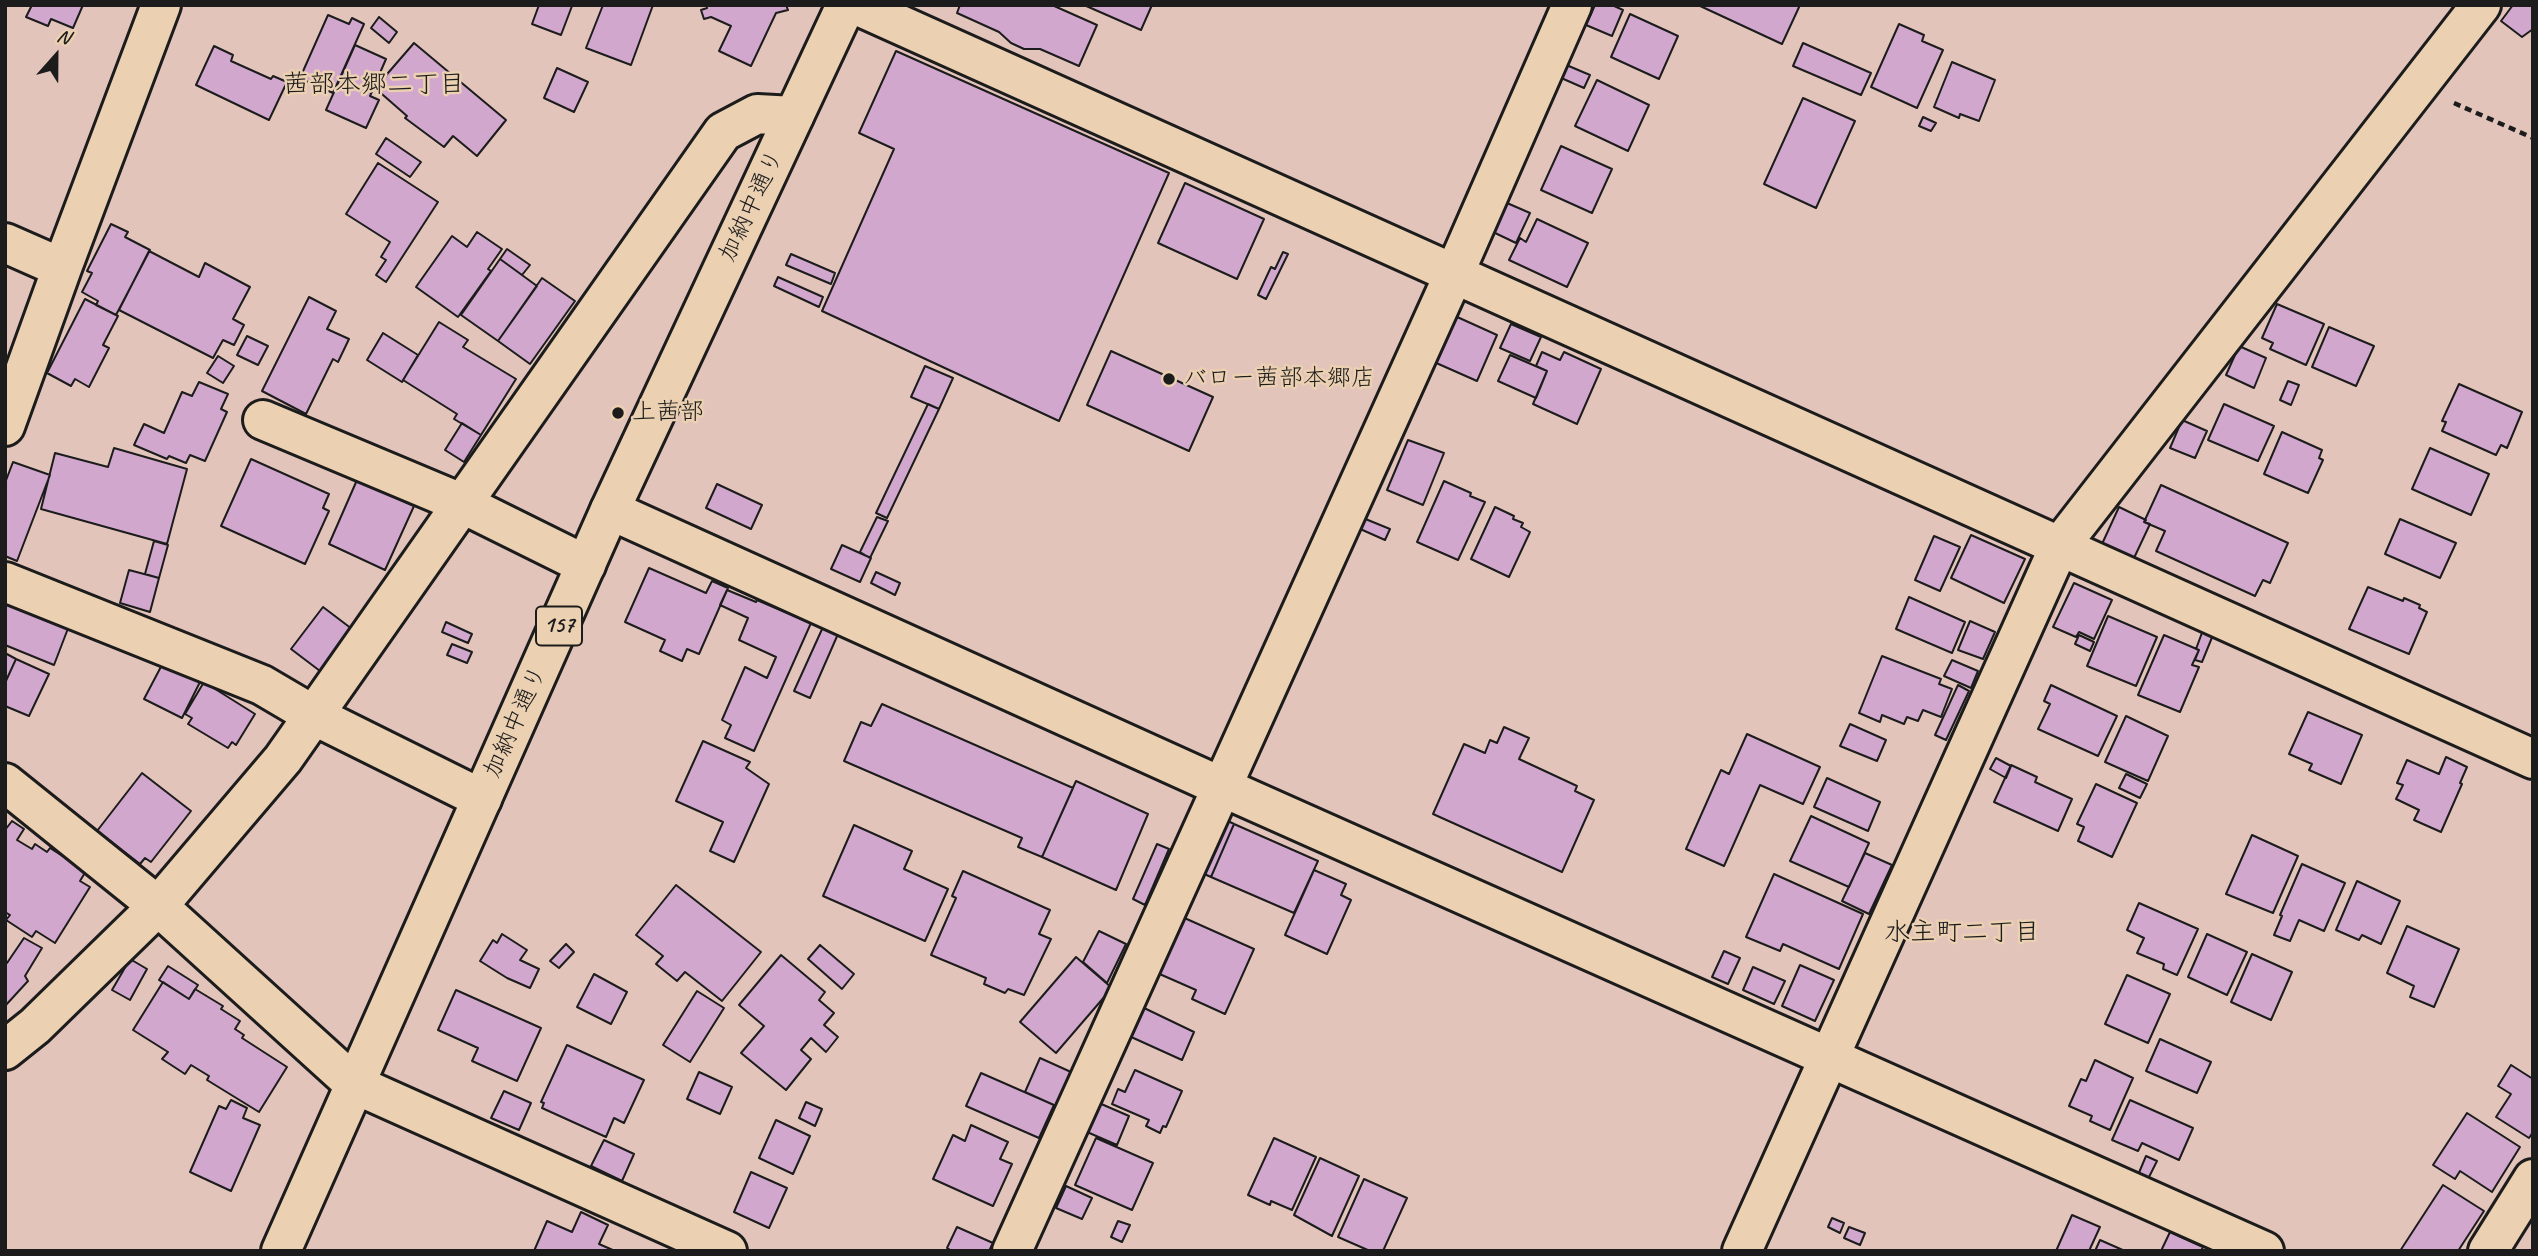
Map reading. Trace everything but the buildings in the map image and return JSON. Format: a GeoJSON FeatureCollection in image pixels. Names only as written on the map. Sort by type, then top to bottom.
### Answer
{"type":"FeatureCollection","features":[{"type":"Feature","properties":{"kind":"main road"},"geometry":{"type":"LineString","coordinates":[[5,426],[161,5]]}},
{"type":"Feature","properties":{"kind":"main road","name":"加納中通り"},"geometry":{"type":"LineString","coordinates":[[281,1251],[610,510],[846,5]]}},
{"type":"Feature","properties":{"kind":"main road"},"geometry":{"type":"LineString","coordinates":[[856,5],[2533,759]]}},
{"type":"Feature","properties":{"kind":"main road"},"geometry":{"type":"LineString","coordinates":[[1012,1251],[1454,274],[1572,5]]}},
{"type":"Feature","properties":{"kind":"main road"},"geometry":{"type":"LineString","coordinates":[[1742,1251],[2059,547],[2418,87],[2464,10]]}},
{"type":"Feature","properties":{"kind":"main road"},"geometry":{"type":"LineString","coordinates":[[5,1050],[34,1026],[158,906],[283,759],[723,132],[757,114],[794,116]]}},
{"type":"Feature","properties":{"kind":"main road"},"geometry":{"type":"LineString","coordinates":[[5,243],[62,268]]}},
{"type":"Feature","properties":{"kind":"main road"},"geometry":{"type":"LineString","coordinates":[[263,419],[461,503],[586,565]]}},
{"type":"Feature","properties":{"kind":"main road"},"geometry":{"type":"LineString","coordinates":[[610,510],[1222,787],[2264,1251]]}},
{"type":"Feature","properties":{"kind":"main road"},"geometry":{"type":"LineString","coordinates":[[5,582],[261,685],[313,715],[481,799]]}},
{"type":"Feature","properties":{"kind":"main road"},"geometry":{"type":"LineString","coordinates":[[5,783],[158,906],[354,1084],[727,1251]]}},
{"type":"Feature","properties":{"kind":"main road"},"geometry":{"type":"LineString","coordinates":[[2488,1251],[2533,1179]]}},
{"type":"Feature","properties":{"kind":"path"},"geometry":{"type":"LineString","coordinates":[[2418,87],[2533,138]]}},
{"type":"Feature","properties":{"kind":"place","name":"バロー茜部本郷店"},"geometry":{"type":"Point","coordinates":[1169,379]}},
{"type":"Feature","properties":{"kind":"place","name":"上茜部"},"geometry":{"type":"Point","coordinates":[618,413]}},
{"type":"Feature","properties":{"kind":"district","name":"茜部本郷二丁目"},"geometry":{"type":"Point","coordinates":[374,85]}},
{"type":"Feature","properties":{"kind":"district","name":"水主町二丁目"},"geometry":{"type":"Point","coordinates":[1962,933]}}]}
